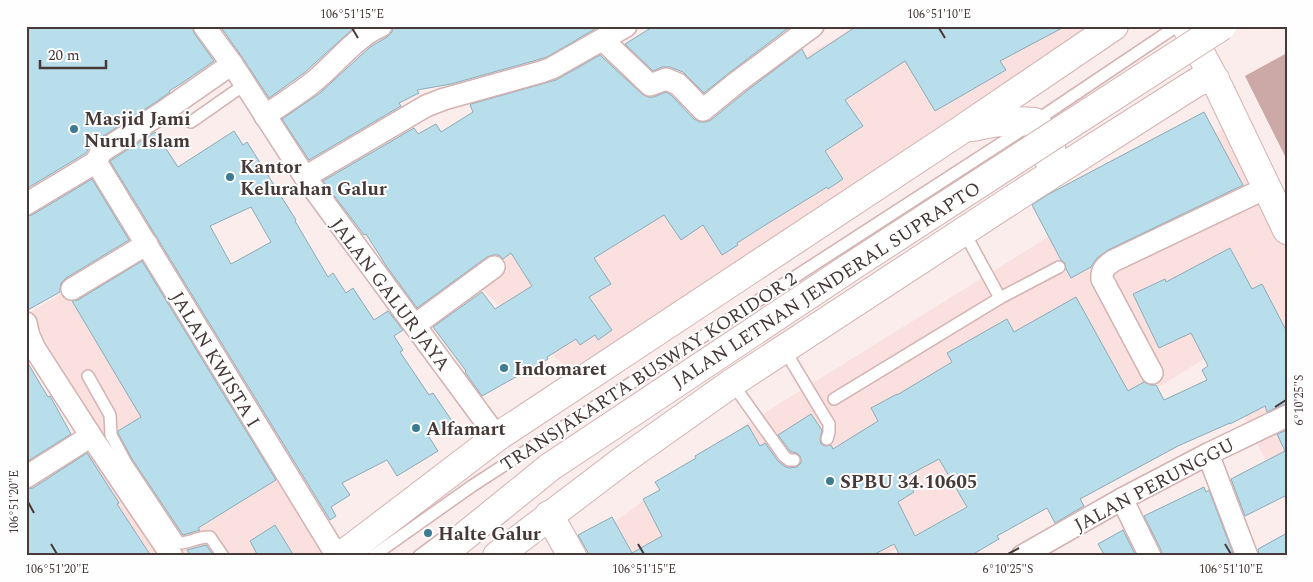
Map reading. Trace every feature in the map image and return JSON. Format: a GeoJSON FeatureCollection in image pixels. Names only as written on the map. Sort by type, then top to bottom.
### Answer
{"type":"FeatureCollection","features":[{"type":"Feature","properties":{"kind":"main road"},"geometry":{"type":"LineString","coordinates":[[1186,26],[1214,79],[1287,230]]}},
{"type":"Feature","properties":{"kind":"main road","name":"JALAN LETNAN JENDERAL SUPRAPTO"},"geometry":{"type":"LineString","coordinates":[[440,556],[547,470],[849,268],[1222,26]]}},
{"type":"Feature","properties":{"kind":"main road"},"geometry":{"type":"LineString","coordinates":[[339,556],[497,437],[961,130],[1106,28]]}},
{"type":"Feature","properties":{"kind":"main road","name":"JALAN LETNAN JENDERAL SUPRAPTO"},"geometry":{"type":"LineString","coordinates":[[497,556],[622,461],[732,383],[1030,188],[1197,82],[1214,79]]}},
{"type":"Feature","properties":{"kind":"main road"},"geometry":{"type":"LineString","coordinates":[[961,130],[994,122],[1017,120],[1034,122],[1050,138],[1051,154],[1044,172],[1030,188]]}},
{"type":"Feature","properties":{"kind":"main road"},"geometry":{"type":"LineString","coordinates":[[549,515],[572,556]]}},
{"type":"Feature","properties":{"kind":"street","name":"JALAN GALUR JAYA"},"geometry":{"type":"LineString","coordinates":[[204,26],[232,64],[305,177],[497,437]]}},
{"type":"Feature","properties":{"kind":"street"},"geometry":{"type":"LineString","coordinates":[[265,116],[312,83],[360,39],[373,29],[381,26]]}},
{"type":"Feature","properties":{"kind":"street"},"geometry":{"type":"LineString","coordinates":[[305,177],[435,102],[552,68],[626,26]]}},
{"type":"Feature","properties":{"kind":"street"},"geometry":{"type":"LineString","coordinates":[[602,40],[650,85],[666,79],[678,84],[703,110],[813,26]]}},
{"type":"Feature","properties":{"kind":"street"},"geometry":{"type":"LineString","coordinates":[[26,204],[96,162],[101,152],[232,64]]}},
{"type":"Feature","properties":{"kind":"street","name":"JALAN KWISTA I"},"geometry":{"type":"LineString","coordinates":[[96,162],[339,556]]}},
{"type":"Feature","properties":{"kind":"street"},"geometry":{"type":"LineString","coordinates":[[1152,373],[1102,280],[1105,267],[1266,188]]}},
{"type":"Feature","properties":{"kind":"street"},"geometry":{"type":"LineString","coordinates":[[72,289],[146,244]]}},
{"type":"Feature","properties":{"kind":"street"},"geometry":{"type":"LineString","coordinates":[[414,325],[494,267]]}},
{"type":"Feature","properties":{"kind":"street"},"geometry":{"type":"LineString","coordinates":[[26,323],[28,336],[35,349],[172,556]]}},
{"type":"Feature","properties":{"kind":"street","name":"JALAN PERUNGGU"},"geometry":{"type":"LineString","coordinates":[[1022,556],[1122,499],[1208,454],[1287,416]]}},
{"type":"Feature","properties":{"kind":"street"},"geometry":{"type":"LineString","coordinates":[[26,477],[92,436]]}},
{"type":"Feature","properties":{"kind":"street"},"geometry":{"type":"LineString","coordinates":[[1208,454],[1247,556]]}},
{"type":"Feature","properties":{"kind":"street"},"geometry":{"type":"LineString","coordinates":[[1122,499],[1150,556]]}},
{"type":"Feature","properties":{"kind":"lane","name":"TRANSJAKARTA BUSWAY KORIDOR 2"},"geometry":{"type":"LineString","coordinates":[[373,556],[472,486],[1034,122],[1177,26]]}},
{"type":"Feature","properties":{"kind":"lane"},"geometry":{"type":"LineString","coordinates":[[191,122],[244,85]]}},
{"type":"Feature","properties":{"kind":"lane"},"geometry":{"type":"LineString","coordinates":[[964,232],[1000,298]]}},
{"type":"Feature","properties":{"kind":"lane"},"geometry":{"type":"LineString","coordinates":[[834,399],[1000,298],[1058,268]]}},
{"type":"Feature","properties":{"kind":"lane"},"geometry":{"type":"LineString","coordinates":[[784,349],[829,424],[827,439]]}},
{"type":"Feature","properties":{"kind":"lane"},"geometry":{"type":"LineString","coordinates":[[88,376],[110,415],[111,435],[126,463],[179,543],[203,536],[210,537],[223,556]]}},
{"type":"Feature","properties":{"kind":"lane"},"geometry":{"type":"LineString","coordinates":[[732,383],[784,456],[789,460],[794,460]]}},
{"type":"Feature","properties":{"kind":"lane","name":"TRANSJAKARTA BUSWAY KORIDOR 2"},"geometry":{"type":"LineString","coordinates":[[468,519],[498,496],[547,470]]}},
{"type":"Feature","properties":{"kind":"lane"},"geometry":{"type":"LineString","coordinates":[[419,556],[453,530]]}},
{"type":"Feature","properties":{"kind":"shaded area"},"geometry":{"type":"Polygon","coordinates":[[[856,26],[1117,26],[581,381],[392,206],[642,154],[856,26]]]}},
{"type":"Feature","properties":{"kind":"shaded area"},"geometry":{"type":"Polygon","coordinates":[[[1287,53],[1287,160],[1245,76],[1287,53]]]}},
{"type":"Feature","properties":{"kind":"shaded area"},"geometry":{"type":"Polygon","coordinates":[[[1227,126],[1287,251],[1287,505],[1214,353],[884,556],[569,556],[745,425],[1227,126]]]}},
{"type":"Feature","properties":{"kind":"shaded area"},"geometry":{"type":"Polygon","coordinates":[[[140,245],[337,556],[26,556],[26,484],[95,431],[26,315],[140,245]]]}},
{"type":"Feature","properties":{"kind":"building"},"geometry":{"type":"Polygon","coordinates":[[[26,26],[192,26],[194,33],[214,61],[156,102],[94,142],[86,153],[26,189],[26,26]]]}},
{"type":"Feature","properties":{"kind":"building"},"geometry":{"type":"Polygon","coordinates":[[[220,26],[356,26],[304,73],[269,98],[220,26]]]}},
{"type":"Feature","properties":{"kind":"building"},"geometry":{"type":"Polygon","coordinates":[[[393,26],[600,26],[547,57],[451,84],[417,90],[419,93],[399,103],[401,106],[309,160],[282,119],[320,93],[370,47],[387,37],[392,32],[393,26]]]}},
{"type":"Feature","properties":{"kind":"building"},"geometry":{"type":"Polygon","coordinates":[[[654,26],[791,26],[704,93],[683,72],[670,67],[662,67],[653,71],[625,44],[654,26]]]}},
{"type":"Feature","properties":{"kind":"building"},"geometry":{"type":"Polygon","coordinates":[[[857,26],[1066,26],[1000,61],[1006,70],[935,111],[905,61],[845,100],[863,126],[825,151],[843,179],[767,224],[722,255],[703,225],[681,240],[664,215],[594,258],[611,284],[589,297],[612,330],[598,340],[595,335],[580,345],[576,339],[547,357],[548,359],[482,396],[433,327],[482,292],[495,309],[532,286],[511,253],[503,259],[499,255],[487,257],[417,308],[366,234],[364,235],[323,181],[414,128],[418,134],[436,124],[441,132],[473,112],[471,104],[556,80],[600,55],[642,94],[654,97],[666,92],[694,119],[706,122],[802,49],[807,59],[857,26]]]}},
{"type":"Feature","properties":{"kind":"building"},"geometry":{"type":"Polygon","coordinates":[[[1204,112],[1243,185],[1108,250],[1097,258],[1091,267],[1071,278],[1065,263],[1061,260],[1032,205],[1047,195],[1204,112]]]}},
{"type":"Feature","properties":{"kind":"building"},"geometry":{"type":"Polygon","coordinates":[[[234,131],[243,145],[247,142],[296,220],[328,277],[333,273],[346,293],[353,288],[374,320],[388,311],[403,330],[394,336],[403,350],[400,352],[429,395],[433,393],[452,421],[429,437],[438,451],[397,476],[387,460],[342,483],[350,495],[331,507],[336,516],[330,520],[110,161],[155,132],[178,167],[234,131]],[[251,207],[210,226],[231,264],[271,242],[251,207]]]}},
{"type":"Feature","properties":{"kind":"building"},"geometry":{"type":"Polygon","coordinates":[[[92,179],[129,240],[66,278],[61,283],[60,292],[26,311],[26,216],[32,215],[92,179]]]}},
{"type":"Feature","properties":{"kind":"building"},"geometry":{"type":"Polygon","coordinates":[[[1230,248],[1252,289],[1262,284],[1287,332],[1287,404],[1267,412],[1265,406],[1230,424],[1178,446],[1080,499],[1084,506],[1055,523],[1047,508],[997,536],[999,539],[970,556],[900,556],[894,544],[871,556],[590,556],[578,535],[612,517],[632,553],[662,536],[643,499],[660,490],[655,482],[748,425],[760,446],[765,443],[784,466],[789,468],[797,467],[801,463],[800,456],[790,451],[778,435],[811,414],[822,430],[821,444],[825,446],[831,445],[833,449],[878,421],[871,408],[897,395],[952,362],[947,353],[1007,319],[1014,332],[1076,297],[1128,391],[1144,382],[1156,385],[1164,400],[1207,380],[1202,370],[1208,366],[1191,333],[1159,348],[1133,294],[1165,279],[1166,282],[1230,248]],[[939,459],[905,477],[914,492],[898,502],[915,536],[967,507],[939,459]]]}},
{"type":"Feature","properties":{"kind":"building"},"geometry":{"type":"Polygon","coordinates":[[[142,261],[276,480],[198,528],[200,530],[183,535],[132,459],[118,433],[118,431],[141,417],[72,301],[78,300],[142,261]]]}},
{"type":"Feature","properties":{"kind":"building"},"geometry":{"type":"Polygon","coordinates":[[[26,360],[48,397],[50,396],[71,434],[28,461],[26,458],[26,360]]]}},
{"type":"Feature","properties":{"kind":"building"},"geometry":{"type":"Polygon","coordinates":[[[1287,430],[1287,495],[1245,516],[1231,479],[1285,451],[1277,434],[1287,430]]]}},
{"type":"Feature","properties":{"kind":"building"},"geometry":{"type":"Polygon","coordinates":[[[87,453],[151,556],[26,556],[26,489],[33,488],[87,453]]]}},
{"type":"Feature","properties":{"kind":"building"},"geometry":{"type":"Polygon","coordinates":[[[1204,487],[1206,492],[1209,490],[1234,556],[1162,556],[1161,550],[1144,516],[1204,487]]]}},
{"type":"Feature","properties":{"kind":"building"},"geometry":{"type":"Polygon","coordinates":[[[275,525],[294,556],[258,556],[250,541],[275,525]]]}},
{"type":"Feature","properties":{"kind":"building"},"geometry":{"type":"Polygon","coordinates":[[[1123,530],[1136,556],[1105,556],[1098,544],[1123,530]]]}},
{"type":"Feature","properties":{"kind":"building"},"geometry":{"type":"Polygon","coordinates":[[[1287,533],[1287,556],[1259,556],[1258,549],[1287,533]]]}},
{"type":"Feature","properties":{"kind":"building"},"geometry":{"type":"Polygon","coordinates":[[[206,545],[214,556],[191,556],[187,550],[206,545]]]}},
{"type":"Feature","properties":{"kind":"place","name":"Masjid Jami Nurul Islam"},"geometry":{"type":"Point","coordinates":[74,129]}},
{"type":"Feature","properties":{"kind":"place","name":"Kantor Kelurahan Galur"},"geometry":{"type":"Point","coordinates":[230,177]}},
{"type":"Feature","properties":{"kind":"place","name":"Indomaret"},"geometry":{"type":"Point","coordinates":[504,368]}},
{"type":"Feature","properties":{"kind":"place","name":"Alfamart"},"geometry":{"type":"Point","coordinates":[416,428]}},
{"type":"Feature","properties":{"kind":"place","name":"SPBU 34.10605"},"geometry":{"type":"Point","coordinates":[830,481]}},
{"type":"Feature","properties":{"kind":"place","name":"Halte Galur"},"geometry":{"type":"Point","coordinates":[428,533]}}]}
